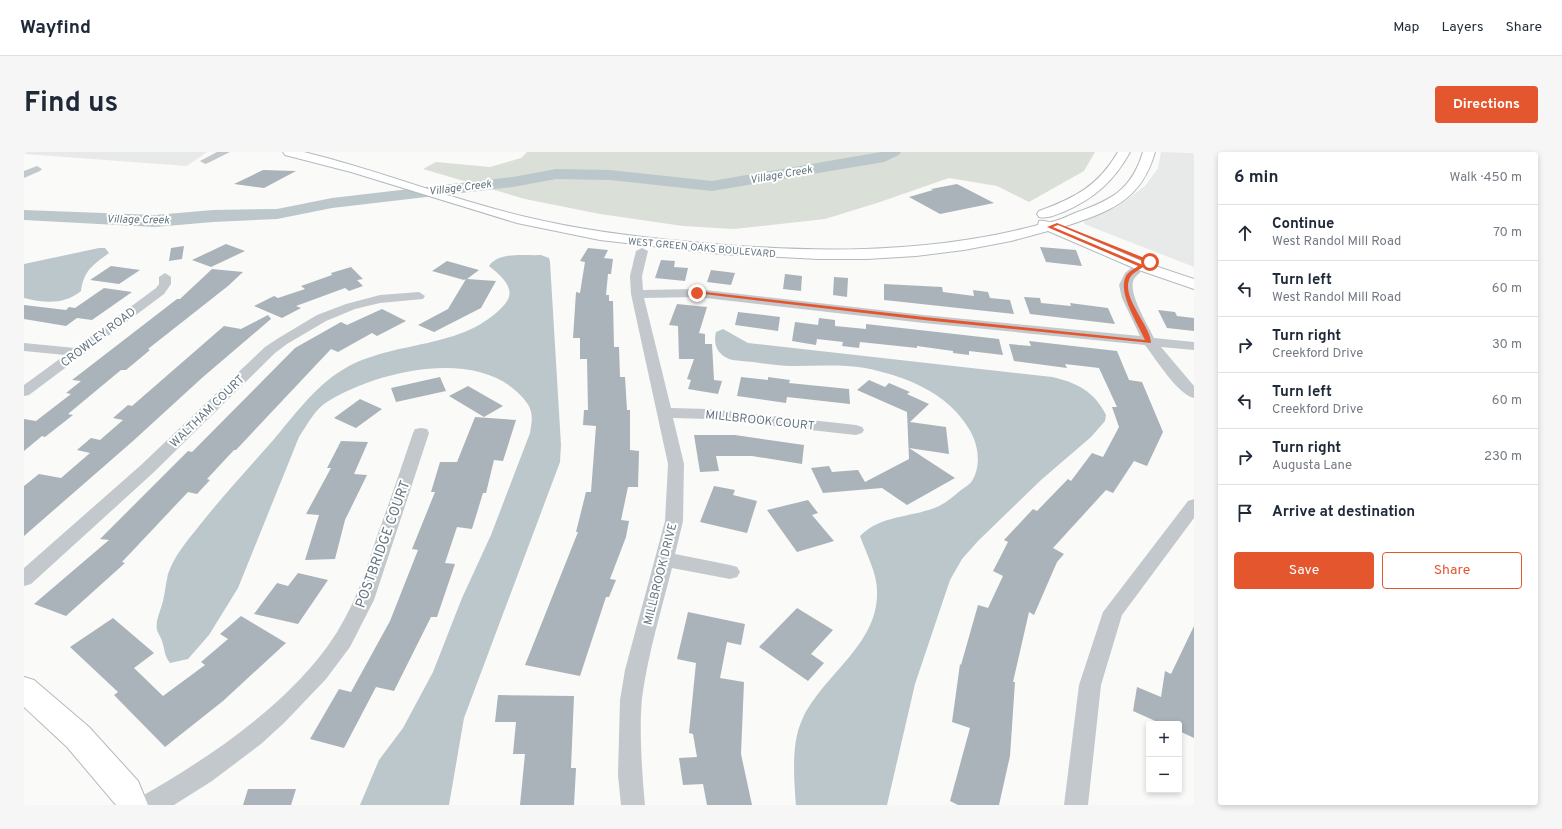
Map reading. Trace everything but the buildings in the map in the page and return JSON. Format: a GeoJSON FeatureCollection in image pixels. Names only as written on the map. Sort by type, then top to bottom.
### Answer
{"type":"FeatureCollection","features":[{"type":"Feature","properties":{"kind":"main road"},"geometry":{"type":"LineString","coordinates":[[289,152],[397,183],[434,188]]}},
{"type":"Feature","properties":{"kind":"main road"},"geometry":{"type":"LineString","coordinates":[[334,152],[423,178],[434,188]]}},
{"type":"Feature","properties":{"kind":"main road"},"geometry":{"type":"LineString","coordinates":[[986,227],[1035,217],[1072,204],[1100,186],[1117,165],[1124,152]]}},
{"type":"Feature","properties":{"kind":"main road","name":"WEST GREEN OAKS BOULEVARD"},"geometry":{"type":"LineString","coordinates":[[434,188],[478,207],[556,228],[626,240],[732,252],[786,254],[886,253],[944,247],[1003,238],[1079,218],[1114,200],[1133,187],[1139,178],[1149,152]]}},
{"type":"Feature","properties":{"kind":"main road"},"geometry":{"type":"LineString","coordinates":[[503,201],[581,221],[691,237],[770,242],[839,243],[913,239],[948,233]]}},
{"type":"Feature","properties":{"kind":"main road"},"geometry":{"type":"LineString","coordinates":[[1035,217],[1194,277]]}},
{"type":"Feature","properties":{"kind":"main road"},"geometry":{"type":"LineString","coordinates":[[1054,225],[1141,266],[1194,284]]}},
{"type":"Feature","properties":{"kind":"main road"},"geometry":{"type":"LineString","coordinates":[[24,689],[78,737],[126,792],[132,805]]}},
{"type":"Feature","properties":{"kind":"street"},"geometry":{"type":"LineString","coordinates":[[211,152],[205,156],[205,161],[225,152]]}},
{"type":"Feature","properties":{"kind":"street"},"geometry":{"type":"LineString","coordinates":[[24,175],[37,169]]}},
{"type":"Feature","properties":{"kind":"street","name":"MILLBROOK DRIVE"},"geometry":{"type":"LineString","coordinates":[[633,805],[630,775],[631,700],[636,670],[674,521],[676,464],[637,294],[636,276],[642,251]]}},
{"type":"Feature","properties":{"kind":"street"},"geometry":{"type":"LineString","coordinates":[[1141,266],[1129,276],[1125,286],[1128,298],[1149,342],[1181,382],[1194,394]]}},
{"type":"Feature","properties":{"kind":"street","name":"CROWLEY ROAD"},"geometry":{"type":"LineString","coordinates":[[24,392],[160,291],[165,284],[165,277]]}},
{"type":"Feature","properties":{"kind":"street"},"geometry":{"type":"LineString","coordinates":[[637,294],[697,293],[924,319],[1194,346]]}},
{"type":"Feature","properties":{"kind":"street","name":"WALTHAM COURT"},"geometry":{"type":"LineString","coordinates":[[24,579],[147,469],[270,350],[285,339],[348,308],[378,299],[419,296]]}},
{"type":"Feature","properties":{"kind":"street"},"geometry":{"type":"LineString","coordinates":[[24,347],[77,352]]}},
{"type":"Feature","properties":{"kind":"street","name":"MILLBROOK COURT"},"geometry":{"type":"LineString","coordinates":[[664,413],[709,414],[856,430]]}},
{"type":"Feature","properties":{"kind":"street","name":"POSTBRIDGE COURT"},"geometry":{"type":"LineString","coordinates":[[151,805],[191,782],[270,723],[298,695],[338,647],[361,606],[371,583],[421,433]]}},
{"type":"Feature","properties":{"kind":"street"},"geometry":{"type":"LineString","coordinates":[[1076,805],[1090,685],[1113,612],[1194,505]]}},
{"type":"Feature","properties":{"kind":"street"},"geometry":{"type":"LineString","coordinates":[[664,558],[730,572]]}},
{"type":"Feature","properties":{"kind":"shaded area"},"geometry":{"type":"Polygon","coordinates":[[[24,152],[207,152],[187,166],[24,154],[24,152]]]}},
{"type":"Feature","properties":{"kind":"shaded area"},"geometry":{"type":"Polygon","coordinates":[[[527,152],[1095,152],[1084,171],[1029,202],[997,186],[949,178],[825,219],[734,229],[683,226],[600,214],[525,199],[423,169],[436,162],[490,167],[521,158],[527,152]]]}},
{"type":"Feature","properties":{"kind":"shaded area"},"geometry":{"type":"Polygon","coordinates":[[[1161,152],[1194,153],[1194,267],[1084,224],[1084,221],[1117,207],[1145,186],[1158,168],[1161,152]]]}},
{"type":"Feature","properties":{"kind":"shaded area"},"geometry":{"type":"Polygon","coordinates":[[[105,248],[109,253],[90,269],[84,278],[81,291],[74,296],[54,302],[24,298],[24,264],[105,248]]]}},
{"type":"Feature","properties":{"kind":"shaded area"},"geometry":{"type":"Polygon","coordinates":[[[513,255],[541,255],[549,258],[550,262],[561,445],[560,462],[464,718],[449,805],[360,805],[379,760],[403,728],[433,672],[462,598],[491,535],[530,433],[532,414],[526,401],[516,391],[497,378],[474,371],[449,368],[396,374],[347,391],[327,402],[319,409],[299,437],[238,588],[209,635],[188,659],[170,663],[162,640],[157,631],[157,619],[163,601],[168,574],[181,549],[207,516],[303,404],[322,385],[344,369],[364,360],[384,353],[428,343],[470,330],[488,319],[505,304],[510,293],[506,283],[489,266],[493,261],[513,255]]]}},
{"type":"Feature","properties":{"kind":"shaded area"},"geometry":{"type":"Polygon","coordinates":[[[723,329],[748,343],[1061,379],[1084,389],[1102,407],[1106,415],[1105,421],[1091,437],[1041,480],[978,541],[962,559],[950,580],[915,684],[887,805],[796,805],[794,762],[796,740],[802,720],[811,704],[822,688],[848,659],[859,644],[869,628],[875,610],[877,584],[871,563],[860,536],[869,529],[888,520],[929,510],[939,506],[948,501],[968,485],[972,481],[977,468],[978,454],[975,441],[960,416],[949,405],[924,388],[910,381],[880,371],[865,368],[838,366],[782,366],[729,359],[721,354],[715,341],[716,332],[723,329]]]}},
{"type":"Feature","properties":{"kind":"waterway","name":"Village Creek"},"geometry":{"type":"LineString","coordinates":[[24,215],[155,221],[213,216],[277,214],[332,203],[513,182],[556,174],[610,175],[712,186],[884,157],[893,152]]}},
{"type":"Feature","properties":{"kind":"route"},"geometry":{"type":"LineString","coordinates":[[697,293],[924,319],[1149,342],[1128,298],[1125,286],[1129,276],[1141,266],[1049,227],[1059,223],[1150,262]]}}]}
